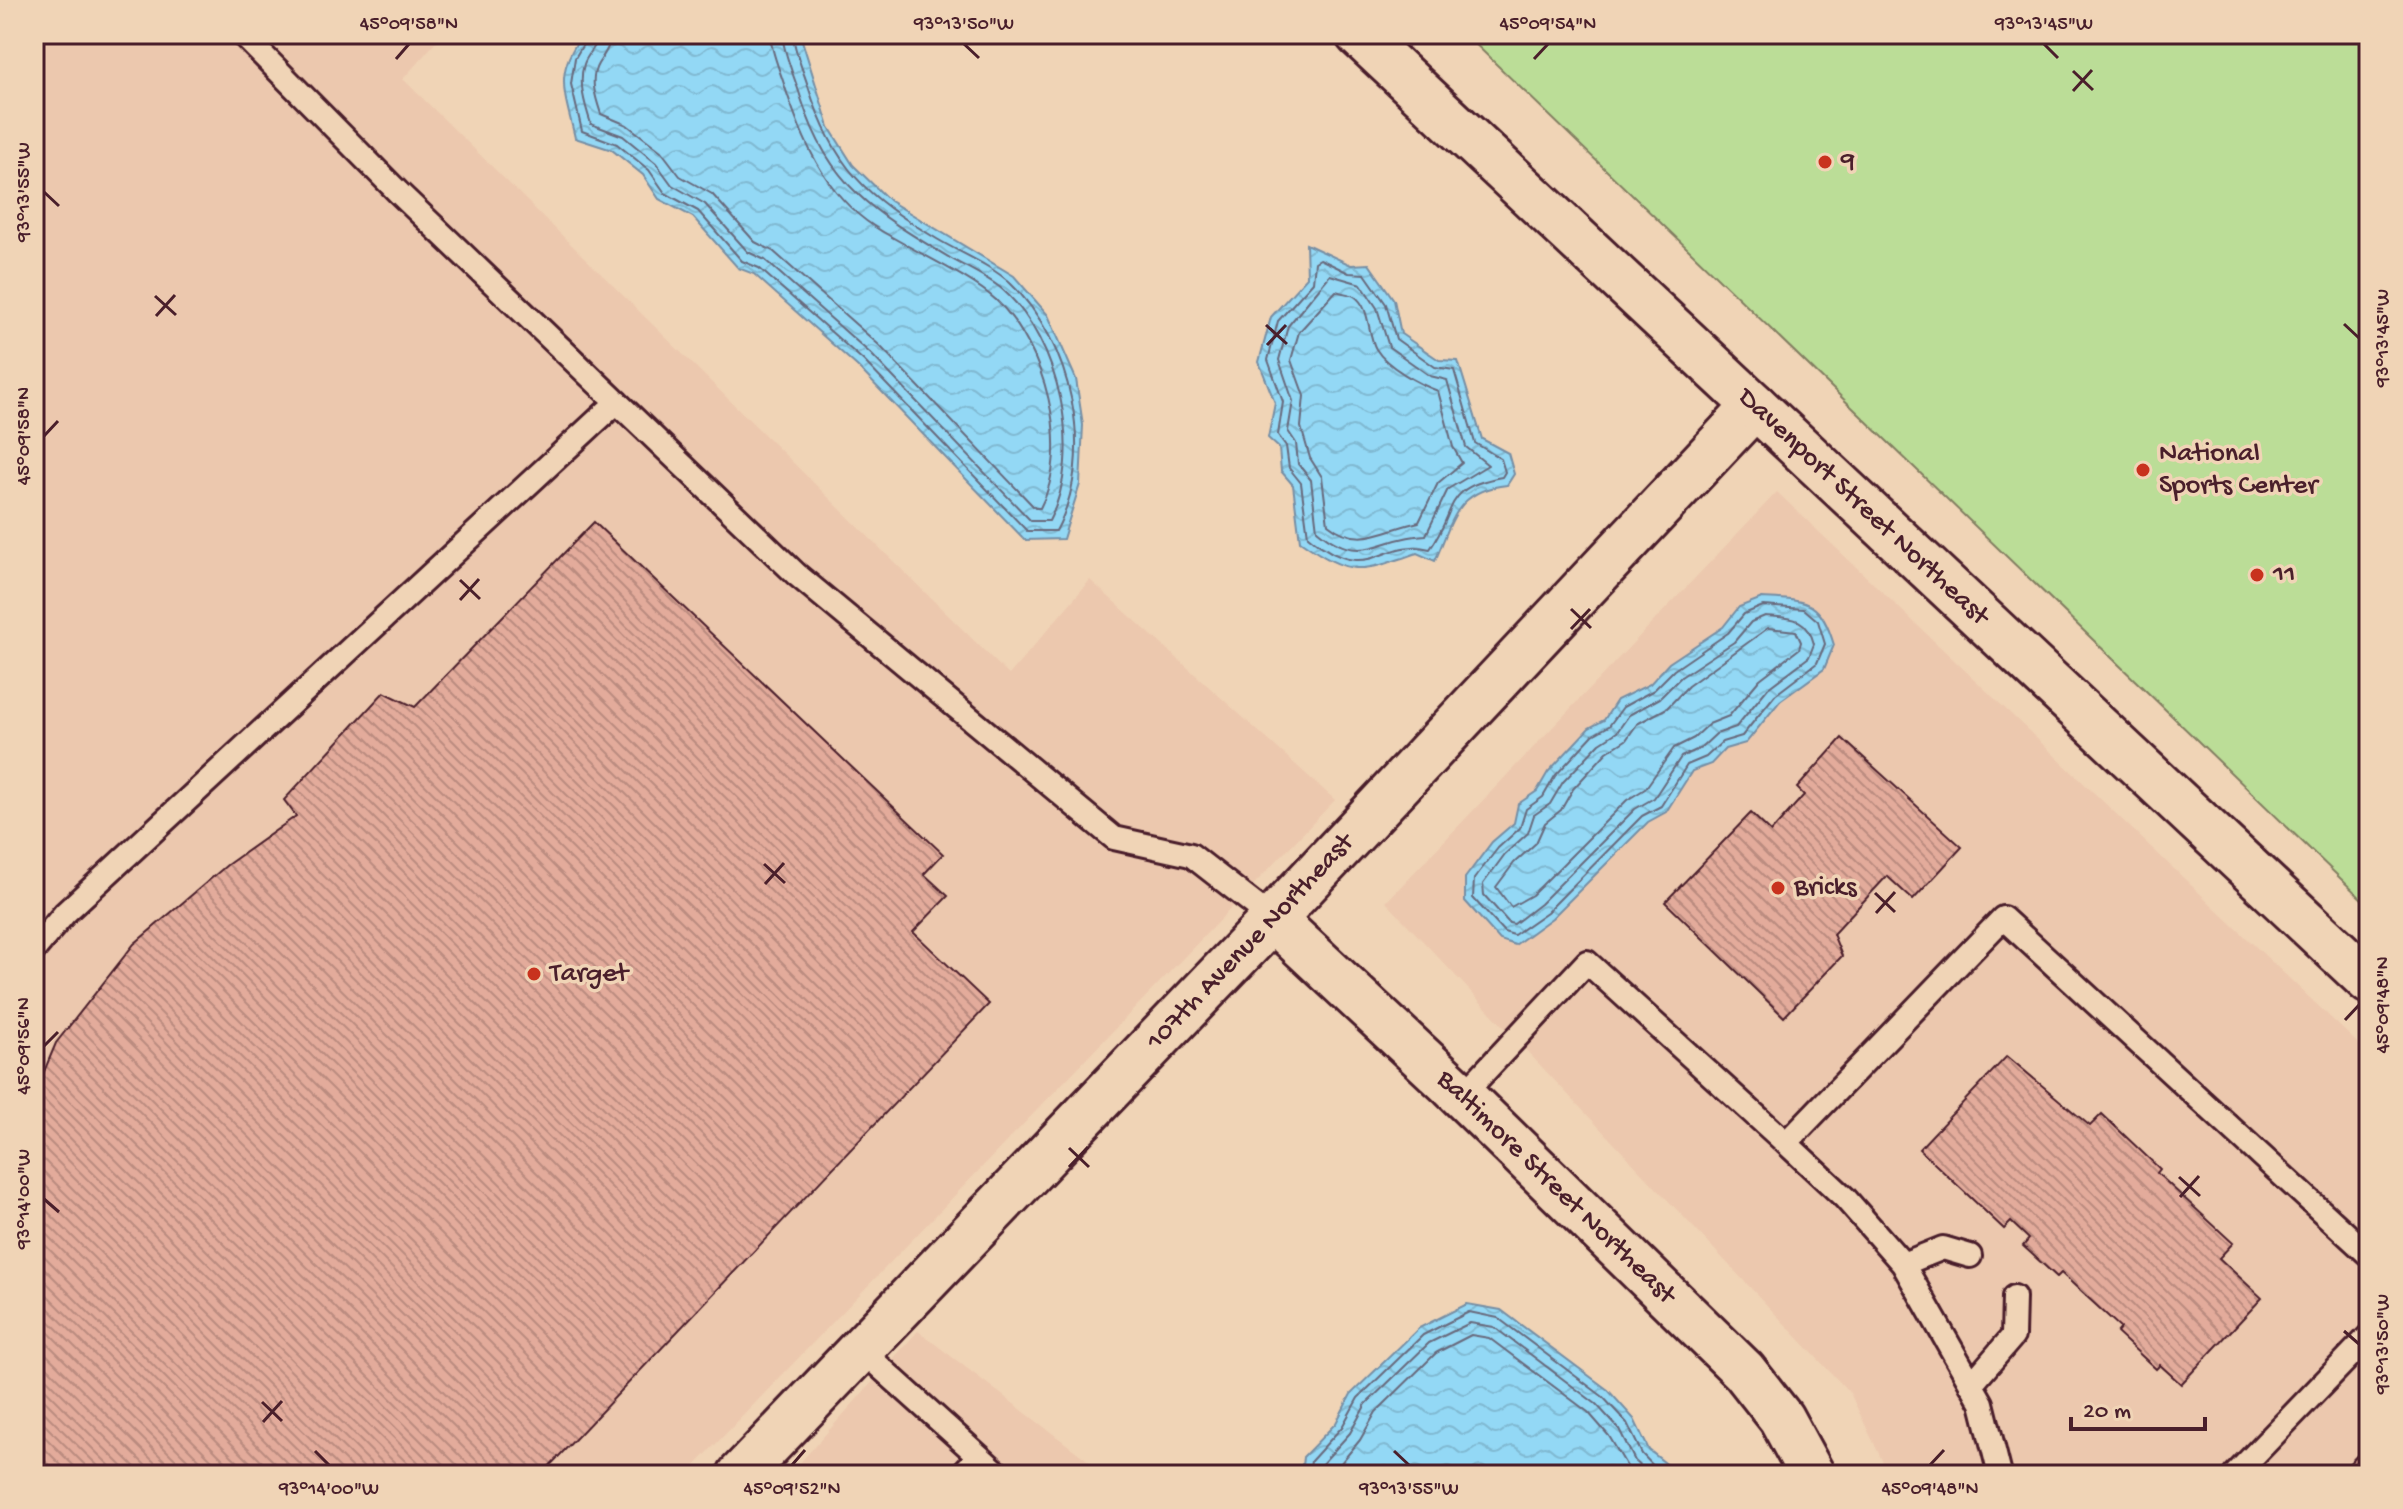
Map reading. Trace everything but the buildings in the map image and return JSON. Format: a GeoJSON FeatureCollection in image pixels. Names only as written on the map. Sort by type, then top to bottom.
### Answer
{"type":"FeatureCollection","features":[{"type":"Feature","properties":{"kind":"street","name":"Davenport Street Northeast"},"geometry":{"type":"LineString","coordinates":[[1358,34],[2369,981]]}},
{"type":"Feature","properties":{"kind":"street","name":"107th Avenue Northeast"},"geometry":{"type":"LineString","coordinates":[[740,1475],[1273,919],[1755,406]]}},
{"type":"Feature","properties":{"kind":"street","name":"Baltimore Street Northeast"},"geometry":{"type":"LineString","coordinates":[[1273,919],[1462,1096],[1744,1371],[1781,1418],[1812,1475]]}},
{"type":"Feature","properties":{"kind":"lane"},"geometry":{"type":"LineString","coordinates":[[242,34],[398,192],[796,574],[1114,838],[1191,855],[1273,919]]}},
{"type":"Feature","properties":{"kind":"lane"},"geometry":{"type":"LineString","coordinates":[[34,950],[75,904],[617,402]]}},
{"type":"Feature","properties":{"kind":"lane"},"geometry":{"type":"LineString","coordinates":[[1786,1143],[2003,918],[2369,1255]]}},
{"type":"Feature","properties":{"kind":"lane"},"geometry":{"type":"LineString","coordinates":[[1462,1096],[1587,962],[1845,1198],[1903,1264],[1982,1403],[2000,1475]]}},
{"type":"Feature","properties":{"kind":"lane"},"geometry":{"type":"LineString","coordinates":[[1903,1264],[1943,1248],[1970,1256]]}},
{"type":"Feature","properties":{"kind":"lane"},"geometry":{"type":"LineString","coordinates":[[1971,1385],[2013,1336],[2014,1297]]}},
{"type":"Feature","properties":{"kind":"lane"},"geometry":{"type":"LineString","coordinates":[[2235,1475],[2369,1336]]}},
{"type":"Feature","properties":{"kind":"lane"},"geometry":{"type":"LineString","coordinates":[[860,1349],[1000,1475]]}},
{"type":"Feature","properties":{"kind":"lane"},"geometry":{"type":"LineString","coordinates":[[961,1475],[979,1456]]}},
{"type":"Feature","properties":{"kind":"shaded area"},"geometry":{"type":"Polygon","coordinates":[[[34,34],[443,34],[403,79],[1009,675],[1090,580],[1335,800],[686,1475],[34,1475],[34,34]]]}},
{"type":"Feature","properties":{"kind":"shaded area"},"geometry":{"type":"Polygon","coordinates":[[[1777,492],[2369,1054],[2369,1475],[1889,1475],[1850,1393],[1386,902],[1777,492]]]}},
{"type":"Feature","properties":{"kind":"shaded area"},"geometry":{"type":"Polygon","coordinates":[[[918,1331],[1107,1475],[789,1475],[918,1331]]]}},
{"type":"Feature","properties":{"kind":"green space","name":"National Sports Center"},"geometry":{"type":"Polygon","coordinates":[[[1465,34],[2369,34],[2369,906],[1465,34]]]}},
{"type":"Feature","properties":{"kind":"water"},"geometry":{"type":"Polygon","coordinates":[[[583,34],[800,34],[829,127],[853,165],[890,201],[1014,276],[1048,315],[1076,379],[1083,425],[1080,484],[1063,539],[1025,540],[858,367],[754,274],[738,268],[693,217],[659,199],[643,175],[612,150],[575,138],[564,84],[568,61],[583,34]]]}},
{"type":"Feature","properties":{"kind":"water"},"geometry":{"type":"Polygon","coordinates":[[[1306,244],[1351,265],[1369,264],[1394,300],[1401,334],[1439,360],[1458,361],[1482,439],[1508,453],[1514,474],[1507,485],[1490,488],[1467,500],[1452,520],[1435,561],[1417,553],[1382,565],[1356,568],[1332,561],[1300,541],[1293,485],[1281,471],[1279,448],[1268,438],[1275,403],[1259,362],[1271,317],[1307,277],[1306,244]]]}},
{"type":"Feature","properties":{"kind":"water"},"geometry":{"type":"Polygon","coordinates":[[[1762,598],[1800,602],[1817,610],[1834,645],[1824,669],[1780,701],[1746,743],[1725,749],[1711,764],[1692,771],[1666,812],[1648,822],[1552,918],[1515,945],[1500,940],[1465,901],[1465,878],[1492,842],[1514,823],[1518,804],[1537,791],[1548,772],[1589,728],[1604,720],[1617,700],[1650,684],[1669,663],[1723,627],[1739,607],[1762,598]]]}},
{"type":"Feature","properties":{"kind":"water"},"geometry":{"type":"Polygon","coordinates":[[[1467,1304],[1501,1310],[1608,1390],[1634,1419],[1649,1450],[1665,1463],[1671,1475],[1301,1475],[1303,1457],[1336,1423],[1351,1394],[1419,1328],[1467,1304]]]}},
{"type":"Feature","properties":{"kind":"place","name":"9"},"geometry":{"type":"Point","coordinates":[1825,162]}},
{"type":"Feature","properties":{"kind":"place","name":"National Sports Center"},"geometry":{"type":"Point","coordinates":[2143,470]}},
{"type":"Feature","properties":{"kind":"place","name":"11"},"geometry":{"type":"Point","coordinates":[2257,575]}},
{"type":"Feature","properties":{"kind":"place","name":"Bricks"},"geometry":{"type":"Point","coordinates":[1778,888]}},
{"type":"Feature","properties":{"kind":"place","name":"Target"},"geometry":{"type":"Point","coordinates":[534,974]}}]}
